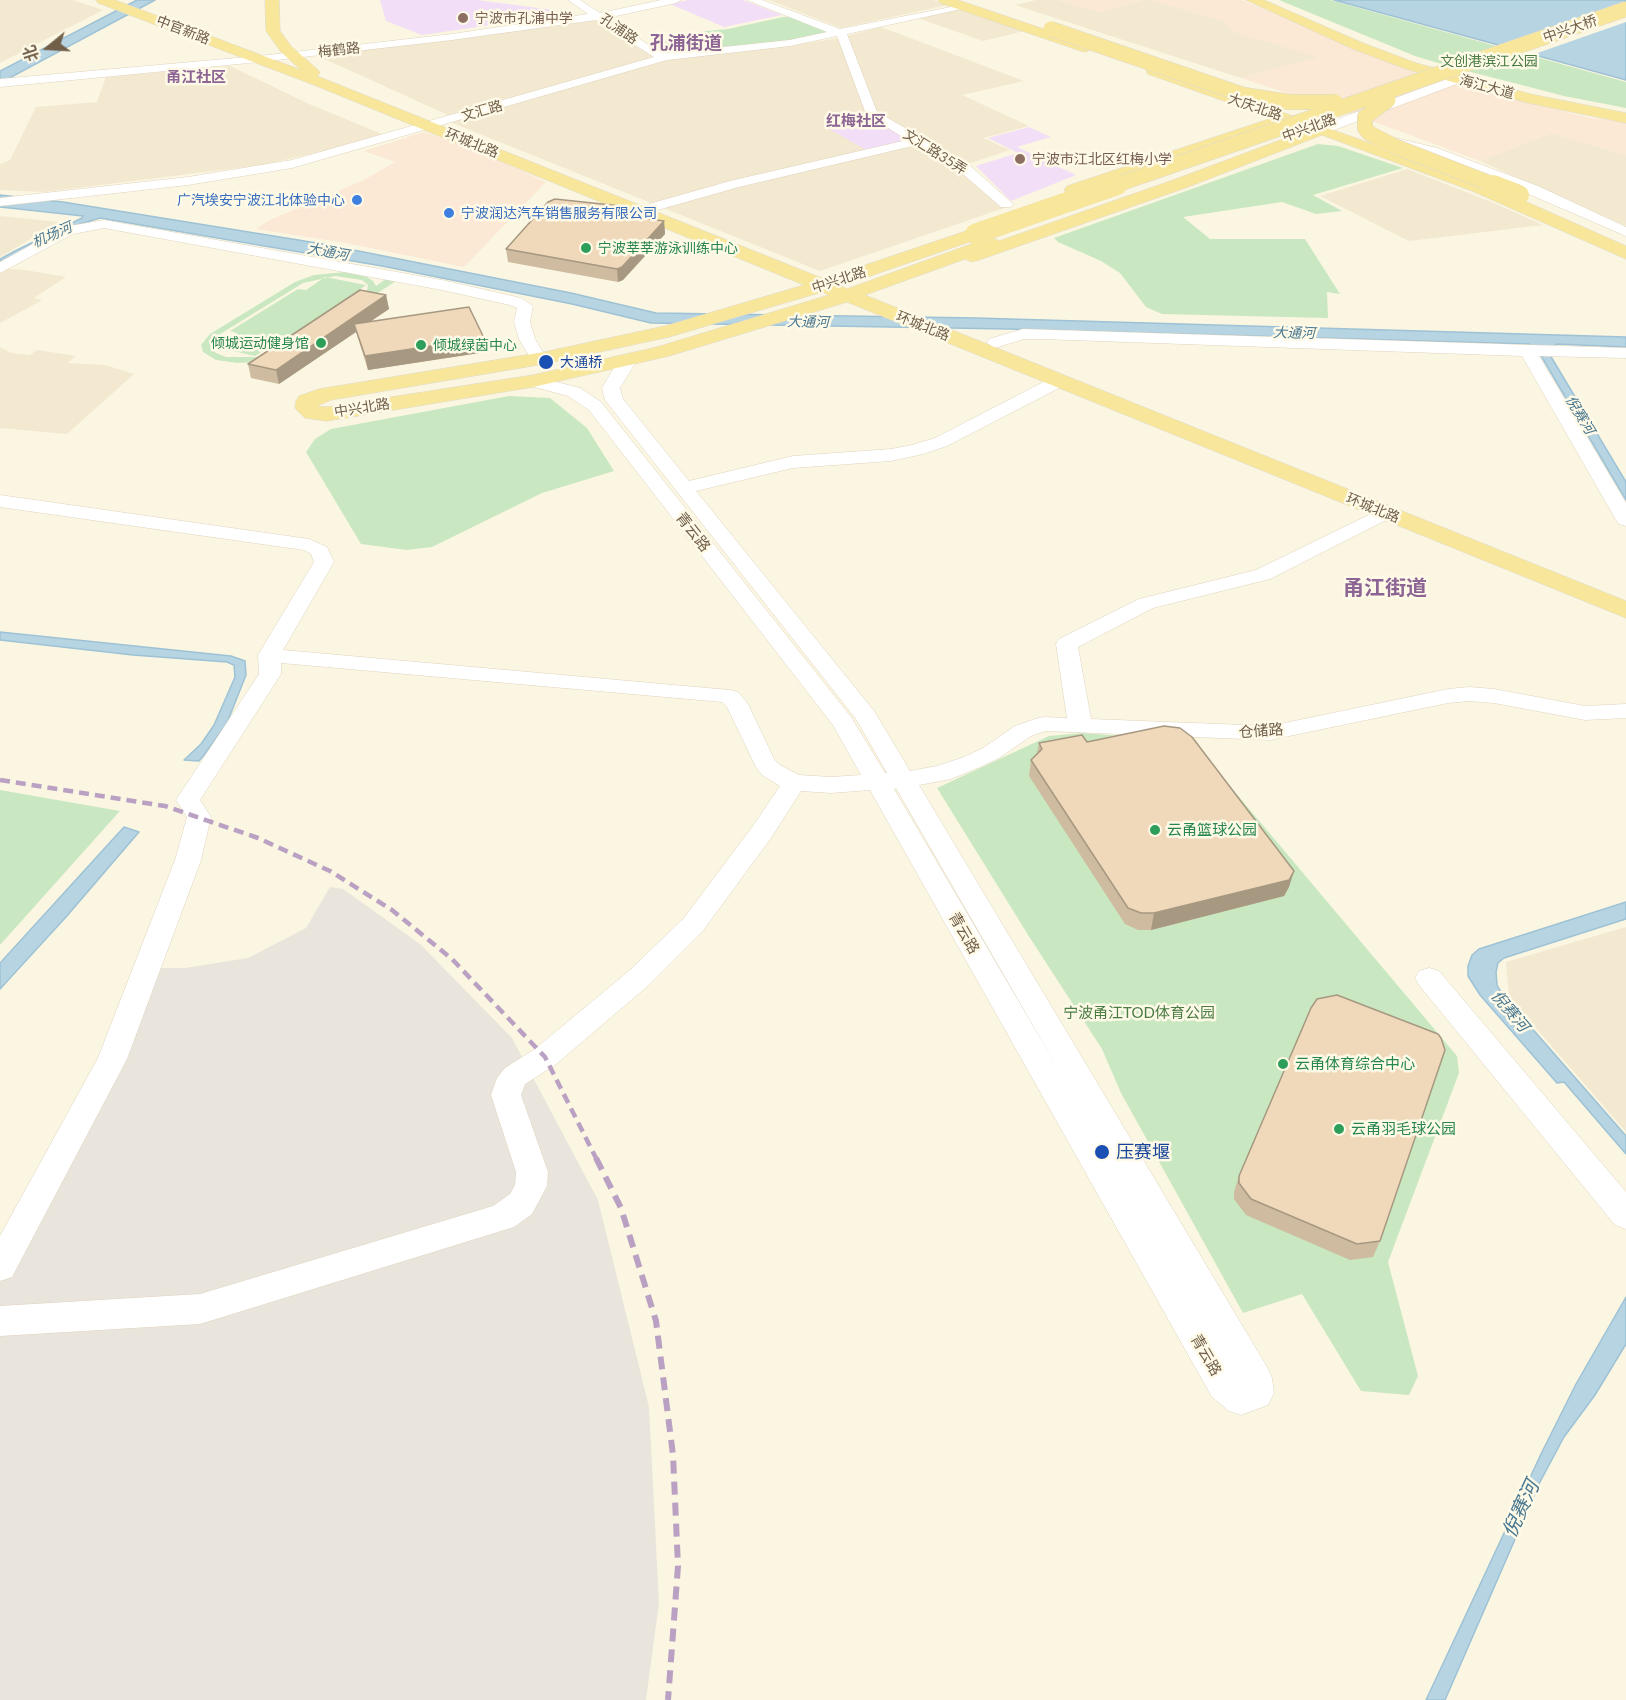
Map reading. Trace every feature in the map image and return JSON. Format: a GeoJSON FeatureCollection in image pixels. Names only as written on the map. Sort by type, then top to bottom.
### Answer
{"type":"FeatureCollection","features":[{"type":"Feature","properties":{"kind":"main road"},"geometry":{"type":"LineString","coordinates":[[252,45],[262,33],[259,22],[261,0]]}},
{"type":"Feature","properties":{"kind":"main road"},"geometry":{"type":"LineString","coordinates":[[252,45],[272,0]]}},
{"type":"Feature","properties":{"kind":"main road","name":"大庆北路"},"geometry":{"type":"LineString","coordinates":[[945,0],[996,7],[1305,112],[1328,127],[1478,187],[1626,254]]}},
{"type":"Feature","properties":{"kind":"main road","name":"海江大道"},"geometry":{"type":"LineString","coordinates":[[1253,0],[1378,54],[1528,98],[1626,118]]}},
{"type":"Feature","properties":{"kind":"main road","name":"海江大道"},"geometry":{"type":"LineString","coordinates":[[1267,0],[1436,70]]}},
{"type":"Feature","properties":{"kind":"main road","name":"中官新路"},"geometry":{"type":"LineString","coordinates":[[111,1],[252,45]]}},
{"type":"Feature","properties":{"kind":"main road"},"geometry":{"type":"LineString","coordinates":[[965,2],[1244,95],[1310,103],[1383,98]]}},
{"type":"Feature","properties":{"kind":"main road","name":"大庆北路"},"geometry":{"type":"LineString","coordinates":[[965,2],[1287,118],[1387,140],[1533,193],[1626,237]]}},
{"type":"Feature","properties":{"kind":"main road","name":"中兴大桥"},"geometry":{"type":"LineString","coordinates":[[1383,98],[1626,9]]}},
{"type":"Feature","properties":{"kind":"main road","name":"中兴大桥"},"geometry":{"type":"LineString","coordinates":[[1383,98],[1626,16]]}},
{"type":"Feature","properties":{"kind":"main road","name":"环城北路"},"geometry":{"type":"LineString","coordinates":[[252,45],[291,54],[310,72]]}},
{"type":"Feature","properties":{"kind":"main road","name":"环城北路"},"geometry":{"type":"LineString","coordinates":[[252,45],[310,72],[843,288],[914,311],[1626,593]]}},
{"type":"Feature","properties":{"kind":"main road","name":"环城北路"},"geometry":{"type":"LineString","coordinates":[[252,45],[437,124],[654,207],[843,288],[885,310],[944,335],[1626,610]]}},
{"type":"Feature","properties":{"kind":"main road","name":"海江大道"},"geometry":{"type":"LineString","coordinates":[[1461,77],[1626,113]]}},
{"type":"Feature","properties":{"kind":"main road"},"geometry":{"type":"LineString","coordinates":[[1383,98],[1365,117],[1365,128],[1369,133],[1394,146],[1519,195],[1626,246]]}},
{"type":"Feature","properties":{"kind":"main road","name":"中兴北路"},"geometry":{"type":"LineString","coordinates":[[983,239],[929,250],[843,288],[779,318],[744,319],[669,331],[611,345],[536,370],[327,414],[313,413],[306,408],[307,401],[321,396],[536,370],[629,360],[744,319],[843,288],[905,274],[983,239],[1383,98]]}},
{"type":"Feature","properties":{"kind":"main road"},"geometry":{"type":"LineString","coordinates":[[929,250],[962,230],[1177,153],[1287,118]]}},
{"type":"Feature","properties":{"kind":"main road"},"geometry":{"type":"LineString","coordinates":[[905,274],[955,262],[1211,173],[1328,127]]}},
{"type":"Feature","properties":{"kind":"street","name":"孔浦路"},"geometry":{"type":"LineString","coordinates":[[573,0],[654,53],[666,57]]}},
{"type":"Feature","properties":{"kind":"street","name":"梅鹤路"},"geometry":{"type":"LineString","coordinates":[[597,14],[656,0]]}},
{"type":"Feature","properties":{"kind":"street","name":"梅鹤路"},"geometry":{"type":"LineString","coordinates":[[3,81],[252,45],[291,54],[441,39],[676,0]]}},
{"type":"Feature","properties":{"kind":"street"},"geometry":{"type":"LineString","coordinates":[[752,0],[841,33]]}},
{"type":"Feature","properties":{"kind":"street","name":"文汇路"},"geometry":{"type":"LineString","coordinates":[[0,202],[250,172],[335,153],[666,57],[790,43],[841,33],[965,2]]}},
{"type":"Feature","properties":{"kind":"street","name":"文汇路35弄"},"geometry":{"type":"LineString","coordinates":[[841,33],[872,114],[962,166],[1006,204]]}},
{"type":"Feature","properties":{"kind":"street"},"geometry":{"type":"LineString","coordinates":[[1287,118],[1436,70]]}},
{"type":"Feature","properties":{"kind":"street"},"geometry":{"type":"LineString","coordinates":[[1328,127],[1461,77]]}},
{"type":"Feature","properties":{"kind":"street"},"geometry":{"type":"LineString","coordinates":[[1387,140],[1432,151],[1478,167],[1533,189],[1626,232]]}},
{"type":"Feature","properties":{"kind":"street"},"geometry":{"type":"LineString","coordinates":[[654,207],[735,184],[918,141]]}},
{"type":"Feature","properties":{"kind":"street"},"geometry":{"type":"LineString","coordinates":[[0,268],[69,230],[104,225],[442,285],[515,301],[525,306],[522,322],[536,370]]}},
{"type":"Feature","properties":{"kind":"street"},"geometry":{"type":"LineString","coordinates":[[985,339],[1041,334],[1626,353]]}},
{"type":"Feature","properties":{"kind":"street"},"geometry":{"type":"LineString","coordinates":[[1528,351],[1626,520]]}},
{"type":"Feature","properties":{"kind":"street","name":"青云路"},"geometry":{"type":"LineString","coordinates":[[536,370],[595,406],[843,722],[1224,1385],[1240,1399],[1256,1393],[1255,1378],[866,716],[614,400],[611,394],[614,382],[629,360]]}},
{"type":"Feature","properties":{"kind":"street"},"geometry":{"type":"LineString","coordinates":[[684,488],[793,462],[891,455],[916,450],[941,442],[1059,381]]}},
{"type":"Feature","properties":{"kind":"street"},"geometry":{"type":"LineString","coordinates":[[0,501],[309,546],[320,551],[324,562],[269,655],[270,674],[188,800],[199,817],[188,860],[112,1059],[0,1267]]}},
{"type":"Feature","properties":{"kind":"street"},"geometry":{"type":"LineString","coordinates":[[1080,724],[1067,644],[1146,603],[1263,575],[1385,513]]}},
{"type":"Feature","properties":{"kind":"street"},"geometry":{"type":"LineString","coordinates":[[0,1321],[200,1309],[503,1216],[521,1204],[531,1186],[532,1172],[506,1095],[507,1086],[515,1076],[545,1057],[640,976],[693,925],[762,832],[794,783],[771,770],[764,762],[737,704],[730,697],[269,655]]}},
{"type":"Feature","properties":{"kind":"street","name":"仓储路"},"geometry":{"type":"LineString","coordinates":[[794,783],[831,785],[878,782],[904,780],[942,772],[972,762],[1033,726],[1080,724],[1270,733],[1448,696],[1468,694],[1494,696],[1585,712],[1626,711]]}},
{"type":"Feature","properties":{"kind":"street"},"geometry":{"type":"LineString","coordinates":[[1429,978],[1626,1215]]}},
{"type":"Feature","properties":{"kind":"shaded area"},"geometry":{"type":"Polygon","coordinates":[[[0,0],[73,0],[103,10],[0,63],[0,0]]]}},
{"type":"Feature","properties":{"kind":"shaded area","name":"宁波市孔浦中学"},"geometry":{"type":"Polygon","coordinates":[[[380,0],[476,0],[554,10],[566,14],[422,35],[386,21],[380,0]]]}},
{"type":"Feature","properties":{"kind":"shaded area"},"geometry":{"type":"Polygon","coordinates":[[[688,0],[743,0],[782,15],[724,27],[670,4],[688,0]]]}},
{"type":"Feature","properties":{"kind":"shaded area"},"geometry":{"type":"Polygon","coordinates":[[[769,0],[933,0],[948,5],[841,28],[769,0]]]}},
{"type":"Feature","properties":{"kind":"shaded area"},"geometry":{"type":"Polygon","coordinates":[[[1036,0],[1058,0],[1099,12],[1151,0],[1223,21],[1235,32],[1320,57],[1241,78],[1015,5],[1036,0]]]}},
{"type":"Feature","properties":{"kind":"shaded area"},"geometry":{"type":"Polygon","coordinates":[[[1058,0],[1143,0],[1099,12],[1058,0]]]}},
{"type":"Feature","properties":{"kind":"shaded area"},"geometry":{"type":"Polygon","coordinates":[[[1151,0],[1242,0],[1401,67],[1474,89],[1591,118],[1626,121],[1626,155],[1551,133],[1480,161],[1386,126],[1241,78],[1319,57],[1234,32],[1223,21],[1151,0]]]}},
{"type":"Feature","properties":{"kind":"shaded area"},"geometry":{"type":"Polygon","coordinates":[[[961,7],[1028,30],[983,41],[915,17],[961,7]]]}},
{"type":"Feature","properties":{"kind":"shaded area"},"geometry":{"type":"Polygon","coordinates":[[[595,20],[657,57],[450,116],[318,56],[595,20]]]}},
{"type":"Feature","properties":{"kind":"shaded area"},"geometry":{"type":"Polygon","coordinates":[[[881,27],[1024,81],[962,95],[1029,126],[983,138],[1010,150],[968,164],[1013,205],[820,271],[450,122],[665,60],[789,46],[839,38],[881,27]]]}},
{"type":"Feature","properties":{"kind":"shaded area"},"geometry":{"type":"Polygon","coordinates":[[[230,66],[309,104],[382,134],[329,150],[262,165],[44,192],[0,190],[0,164],[10,160],[36,107],[97,102],[106,77],[230,66]]]}},
{"type":"Feature","properties":{"kind":"shaded area"},"geometry":{"type":"Polygon","coordinates":[[[875,118],[912,141],[868,151],[829,129],[875,118]]]}},
{"type":"Feature","properties":{"kind":"shaded area","name":"宁波市江北区红梅小学"},"geometry":{"type":"Polygon","coordinates":[[[1029,127],[1051,137],[1017,147],[1076,175],[1011,201],[976,166],[1018,153],[988,138],[1029,127]]]}},
{"type":"Feature","properties":{"kind":"shaded area","name":"宁波润达汽车销售服务有限公司"},"geometry":{"type":"Polygon","coordinates":[[[424,132],[467,146],[546,182],[464,267],[346,243],[256,229],[270,220],[364,180],[395,162],[364,151],[424,132]]]}},
{"type":"Feature","properties":{"kind":"shaded area"},"geometry":{"type":"Polygon","coordinates":[[[1551,133],[1626,155],[1626,226],[1480,161],[1551,133]]]}},
{"type":"Feature","properties":{"kind":"shaded area"},"geometry":{"type":"Polygon","coordinates":[[[1407,169],[1543,225],[1409,241],[1320,196],[1407,169]]]}},
{"type":"Feature","properties":{"kind":"shaded area"},"geometry":{"type":"Polygon","coordinates":[[[0,216],[59,222],[0,257],[0,216]]]}},
{"type":"Feature","properties":{"kind":"shaded area"},"geometry":{"type":"Polygon","coordinates":[[[0,268],[66,277],[34,298],[42,300],[0,323],[0,268]]]}},
{"type":"Feature","properties":{"kind":"shaded area"},"geometry":{"type":"Polygon","coordinates":[[[0,347],[11,353],[30,355],[37,350],[76,356],[67,363],[105,365],[134,374],[67,434],[0,428],[0,347]]]}},
{"type":"Feature","properties":{"kind":"shaded area"},"geometry":{"type":"Polygon","coordinates":[[[330,887],[343,889],[420,944],[512,1038],[598,1200],[649,1407],[659,1603],[646,1700],[0,1700],[0,1281],[155,968],[185,968],[248,958],[306,928],[330,887]]]}},
{"type":"Feature","properties":{"kind":"shaded area"},"geometry":{"type":"Polygon","coordinates":[[[1626,927],[1626,1132],[1509,997],[1506,962],[1626,927]]]}},
{"type":"Feature","properties":{"kind":"green space","name":"文创港滨江公园"},"geometry":{"type":"Polygon","coordinates":[[[1279,0],[1330,0],[1626,82],[1626,108],[1564,96],[1415,56],[1279,0]]]}},
{"type":"Feature","properties":{"kind":"green space"},"geometry":{"type":"Polygon","coordinates":[[[791,17],[829,32],[798,39],[682,53],[664,53],[651,44],[707,31],[728,29],[791,17]]]}},
{"type":"Feature","properties":{"kind":"green space"},"geometry":{"type":"Polygon","coordinates":[[[1318,144],[1338,146],[1403,168],[1313,195],[1342,211],[1316,214],[1282,202],[1183,217],[1210,239],[1305,239],[1340,294],[1327,292],[1328,318],[1162,314],[1146,307],[1120,273],[1054,238],[1318,144]]]}},
{"type":"Feature","properties":{"kind":"green space"},"geometry":{"type":"Polygon","coordinates":[[[345,272],[367,277],[376,286],[386,279],[396,281],[265,367],[255,362],[237,363],[216,360],[203,352],[201,345],[210,334],[295,282],[314,275],[345,272]],[[335,276],[303,283],[217,336],[211,348],[226,357],[259,357],[367,291],[368,285],[362,280],[335,276]]]}},
{"type":"Feature","properties":{"kind":"green space"},"geometry":{"type":"Polygon","coordinates":[[[325,277],[366,285],[288,344],[277,342],[255,356],[216,347],[237,333],[230,331],[298,289],[306,290],[325,277]]]}},
{"type":"Feature","properties":{"kind":"green space"},"geometry":{"type":"Polygon","coordinates":[[[509,396],[550,398],[587,428],[614,471],[542,493],[432,547],[407,550],[361,544],[306,452],[315,439],[331,429],[509,396]]]}},
{"type":"Feature","properties":{"kind":"green space","name":"云甬体育综合中心"},"geometry":{"type":"Polygon","coordinates":[[[1083,733],[1192,741],[1457,1056],[1459,1073],[1388,1262],[1418,1376],[1409,1395],[1361,1391],[1302,1294],[1243,1313],[1121,1093],[1102,1049],[937,788],[1049,736],[1083,733]]]}},
{"type":"Feature","properties":{"kind":"green space"},"geometry":{"type":"Polygon","coordinates":[[[0,790],[120,811],[0,945],[0,790]]]}},
{"type":"Feature","properties":{"kind":"water"},"geometry":{"type":"Polygon","coordinates":[[[137,0],[155,0],[0,83],[0,71],[137,0]]]}},
{"type":"Feature","properties":{"kind":"water"},"geometry":{"type":"Polygon","coordinates":[[[1334,0],[1626,0],[1626,80],[1400,18],[1334,0]]]}},
{"type":"Feature","properties":{"kind":"water"},"geometry":{"type":"Polygon","coordinates":[[[0,195],[63,202],[323,244],[571,293],[656,313],[976,318],[1626,337],[1626,347],[1556,344],[1550,355],[1626,482],[1626,500],[1537,349],[1529,344],[1008,329],[651,323],[572,304],[382,266],[100,218],[61,230],[0,262],[0,259],[83,216],[0,207],[0,195]]]}},
{"type":"Feature","properties":{"kind":"water"},"geometry":{"type":"Polygon","coordinates":[[[0,632],[231,656],[245,661],[246,675],[227,723],[204,755],[199,761],[184,760],[201,744],[214,725],[235,677],[234,665],[227,662],[133,655],[0,640],[0,632]]]}},
{"type":"Feature","properties":{"kind":"water"},"geometry":{"type":"Polygon","coordinates":[[[124,827],[139,832],[0,989],[0,963],[124,827]]]}},
{"type":"Feature","properties":{"kind":"water","name":"倪赛河"},"geometry":{"type":"Polygon","coordinates":[[[1626,902],[1626,919],[1504,958],[1498,963],[1496,972],[1497,985],[1502,994],[1626,1136],[1626,1154],[1564,1082],[1557,1083],[1480,995],[1468,976],[1468,966],[1472,955],[1479,949],[1626,902]]]}},
{"type":"Feature","properties":{"kind":"water","name":"倪赛河"},"geometry":{"type":"Polygon","coordinates":[[[1626,1297],[1626,1344],[1595,1395],[1564,1437],[1540,1482],[1445,1700],[1426,1700],[1541,1454],[1576,1384],[1626,1297]]]}},
{"type":"Feature","properties":{"kind":"pier"},"geometry":{"type":"Polygon","coordinates":[[[1626,3],[1626,22],[1529,56],[1497,48],[1626,3]]]}},
{"type":"Feature","properties":{"kind":"building","name":"宁波莘莘游泳训练中心"},"geometry":{"type":"Polygon","coordinates":[[[555,199],[621,206],[621,215],[664,221],[622,267],[617,269],[506,249],[548,202],[555,199]]]}},
{"type":"Feature","properties":{"kind":"building"},"geometry":{"type":"Polygon","coordinates":[[[360,290],[386,295],[276,370],[248,364],[360,290]]]}},
{"type":"Feature","properties":{"kind":"building"},"geometry":{"type":"Polygon","coordinates":[[[469,307],[484,338],[365,356],[354,324],[469,307]]]}},
{"type":"Feature","properties":{"kind":"building","name":"云甬篮球公园"},"geometry":{"type":"Polygon","coordinates":[[[1164,726],[1180,728],[1192,737],[1294,871],[1289,880],[1154,913],[1141,913],[1128,908],[1031,760],[1042,749],[1039,743],[1082,735],[1087,742],[1164,726]]]}},
{"type":"Feature","properties":{"kind":"building","name":"云甬羽毛球公园"},"geometry":{"type":"Polygon","coordinates":[[[1337,995],[1438,1034],[1445,1050],[1380,1241],[1357,1244],[1251,1199],[1239,1183],[1239,1176],[1311,1008],[1317,999],[1337,995]]]}},
{"type":"Feature","properties":{"kind":"railway"},"geometry":{"type":"LineString","coordinates":[[0,780],[165,806],[258,838],[330,871],[392,910],[452,959],[545,1057],[597,1160]]}},
{"type":"Feature","properties":{"kind":"railway"},"geometry":{"type":"LineString","coordinates":[[597,1160],[621,1208],[656,1321],[673,1455],[678,1566],[668,1700]]}},
{"type":"Feature","properties":{"kind":"place","name":"宁波市孔浦中学"},"geometry":{"type":"Point","coordinates":[463,18]}},
{"type":"Feature","properties":{"kind":"place","name":"宁波市江北区红梅小学"},"geometry":{"type":"Point","coordinates":[1020,159]}},
{"type":"Feature","properties":{"kind":"place","name":"广汽埃安宁波江北体验中心"},"geometry":{"type":"Point","coordinates":[357,200]}},
{"type":"Feature","properties":{"kind":"place","name":"宁波润达汽车销售服务有限公司"},"geometry":{"type":"Point","coordinates":[449,213]}},
{"type":"Feature","properties":{"kind":"place","name":"宁波莘莘游泳训练中心"},"geometry":{"type":"Point","coordinates":[586,248]}},
{"type":"Feature","properties":{"kind":"place","name":"倾城运动健身馆"},"geometry":{"type":"Point","coordinates":[321,343]}},
{"type":"Feature","properties":{"kind":"place","name":"倾城绿茵中心"},"geometry":{"type":"Point","coordinates":[421,345]}},
{"type":"Feature","properties":{"kind":"place","name":"大通桥"},"geometry":{"type":"Point","coordinates":[546,362]}},
{"type":"Feature","properties":{"kind":"place","name":"云甬篮球公园"},"geometry":{"type":"Point","coordinates":[1155,830]}},
{"type":"Feature","properties":{"kind":"place","name":"云甬体育综合中心"},"geometry":{"type":"Point","coordinates":[1283,1064]}},
{"type":"Feature","properties":{"kind":"place","name":"云甬羽毛球公园"},"geometry":{"type":"Point","coordinates":[1339,1129]}},
{"type":"Feature","properties":{"kind":"place","name":"压赛堰"},"geometry":{"type":"Point","coordinates":[1102,1152]}},
{"type":"Feature","properties":{"kind":"district","name":"孔浦街道"},"geometry":{"type":"Point","coordinates":[686,43]}},
{"type":"Feature","properties":{"kind":"district","name":"甬江社区"},"geometry":{"type":"Point","coordinates":[196,77]}},
{"type":"Feature","properties":{"kind":"district","name":"红梅社区"},"geometry":{"type":"Point","coordinates":[856,121]}},
{"type":"Feature","properties":{"kind":"district","name":"甬江街道"},"geometry":{"type":"Point","coordinates":[1385,588]}},
{"type":"Feature","properties":{"kind":"water label","name":"机场河"},"geometry":{"type":"Point","coordinates":[52,235]}},
{"type":"Feature","properties":{"kind":"water label","name":"大通河"},"geometry":{"type":"Point","coordinates":[328,252]}},
{"type":"Feature","properties":{"kind":"water label","name":"大通河"},"geometry":{"type":"Point","coordinates":[808,322]}},
{"type":"Feature","properties":{"kind":"water label","name":"大通河"},"geometry":{"type":"Point","coordinates":[1294,333]}},
{"type":"Feature","properties":{"kind":"park label","name":"宁波甬江TOD体育公园"},"geometry":{"type":"Point","coordinates":[1139,1013]}}]}
